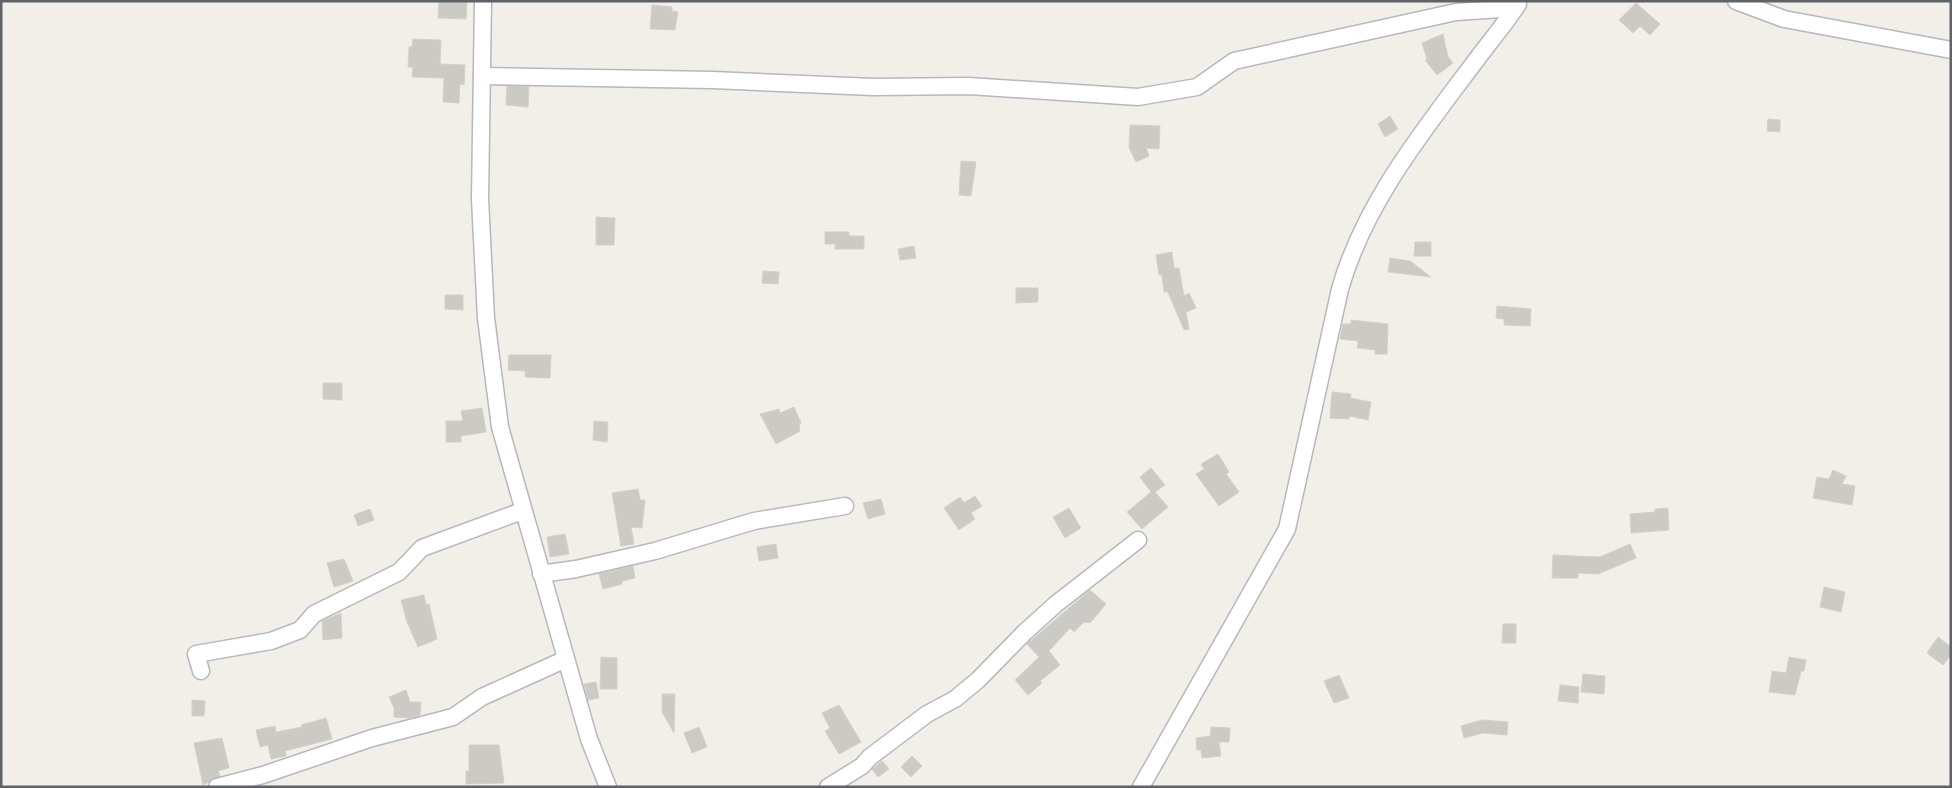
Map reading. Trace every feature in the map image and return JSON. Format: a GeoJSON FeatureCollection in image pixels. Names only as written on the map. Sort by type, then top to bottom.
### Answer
{"type":"FeatureCollection","features":[{"type":"Feature","properties":{"kind":"street"},"geometry":{"type":"LineString","coordinates":[[483,1],[480,199],[486,318],[500,427],[522,511],[588,740],[608,787]]}},
{"type":"Feature","properties":{"kind":"street"},"geometry":{"type":"LineString","coordinates":[[1736,1],[1784,19],[1951,50]]}},
{"type":"Feature","properties":{"kind":"street"},"geometry":{"type":"LineString","coordinates":[[482,76],[750,81],[873,87],[969,86],[1138,97],[1197,87],[1234,61],[1456,12],[1517,5]]}},
{"type":"Feature","properties":{"kind":"street"},"geometry":{"type":"LineString","coordinates":[[1141,787],[1286,529],[1333,331],[1340,289],[1349,258],[1373,207],[1413,147],[1517,5]]}},
{"type":"Feature","properties":{"kind":"street"},"geometry":{"type":"LineString","coordinates":[[541,574],[576,569],[655,551],[754,521],[845,506]]}},
{"type":"Feature","properties":{"kind":"street"},"geometry":{"type":"LineString","coordinates":[[201,671],[196,654],[271,641],[300,630],[314,614],[399,572],[422,548],[522,511]]}},
{"type":"Feature","properties":{"kind":"street"},"geometry":{"type":"LineString","coordinates":[[828,787],[862,766],[870,756],[927,714],[955,699],[978,680],[1025,632],[1056,604],[1138,540]]}},
{"type":"Feature","properties":{"kind":"street"},"geometry":{"type":"LineString","coordinates":[[217,787],[263,775],[372,738],[453,717],[482,697],[566,659]]}},
{"type":"Feature","properties":{"kind":"building"},"geometry":{"type":"Polygon","coordinates":[[[439,1],[467,1],[466,19],[438,18],[439,1]]]}},
{"type":"Feature","properties":{"kind":"building"},"geometry":{"type":"Polygon","coordinates":[[[1636,3],[1660,24],[1650,35],[1640,26],[1633,33],[1619,20],[1636,3]]]}},
{"type":"Feature","properties":{"kind":"building"},"geometry":{"type":"Polygon","coordinates":[[[652,5],[672,7],[672,11],[678,12],[675,30],[650,29],[652,5]]]}},
{"type":"Feature","properties":{"kind":"building"},"geometry":{"type":"Polygon","coordinates":[[[1443,34],[1448,57],[1453,63],[1437,75],[1425,60],[1427,59],[1422,43],[1443,34]]]}},
{"type":"Feature","properties":{"kind":"building"},"geometry":{"type":"Polygon","coordinates":[[[413,39],[441,40],[440,64],[465,65],[464,85],[460,84],[459,103],[443,102],[444,78],[412,77],[413,67],[408,67],[409,47],[412,47],[413,39]]]}},
{"type":"Feature","properties":{"kind":"building"},"geometry":{"type":"Polygon","coordinates":[[[507,86],[529,87],[528,107],[506,105],[507,86]]]}},
{"type":"Feature","properties":{"kind":"building"},"geometry":{"type":"Polygon","coordinates":[[[1390,116],[1398,129],[1385,137],[1378,124],[1390,116]]]}},
{"type":"Feature","properties":{"kind":"building"},"geometry":{"type":"Polygon","coordinates":[[[1768,119],[1780,120],[1780,132],[1767,131],[1768,119]]]}},
{"type":"Feature","properties":{"kind":"building"},"geometry":{"type":"Polygon","coordinates":[[[1130,125],[1160,126],[1159,149],[1146,148],[1149,156],[1136,162],[1129,147],[1130,125]]]}},
{"type":"Feature","properties":{"kind":"building"},"geometry":{"type":"Polygon","coordinates":[[[961,161],[976,162],[971,196],[959,195],[961,161]]]}},
{"type":"Feature","properties":{"kind":"building"},"geometry":{"type":"Polygon","coordinates":[[[596,217],[615,218],[614,245],[596,245],[596,217]]]}},
{"type":"Feature","properties":{"kind":"building"},"geometry":{"type":"Polygon","coordinates":[[[825,232],[849,232],[849,236],[864,236],[864,249],[835,249],[835,244],[825,244],[825,232]]]}},
{"type":"Feature","properties":{"kind":"building"},"geometry":{"type":"Polygon","coordinates":[[[1415,242],[1431,242],[1431,256],[1414,256],[1415,242]]]}},
{"type":"Feature","properties":{"kind":"building"},"geometry":{"type":"Polygon","coordinates":[[[914,246],[916,258],[900,260],[898,249],[914,246]]]}},
{"type":"Feature","properties":{"kind":"building"},"geometry":{"type":"Polygon","coordinates":[[[1172,252],[1174,268],[1179,268],[1184,296],[1189,293],[1196,308],[1186,312],[1189,329],[1184,330],[1168,292],[1164,292],[1162,275],[1159,275],[1156,255],[1172,252]]]}},
{"type":"Feature","properties":{"kind":"building"},"geometry":{"type":"Polygon","coordinates":[[[1390,258],[1410,261],[1431,277],[1388,272],[1390,258]]]}},
{"type":"Feature","properties":{"kind":"building"},"geometry":{"type":"Polygon","coordinates":[[[763,271],[779,272],[778,284],[762,283],[763,271]]]}},
{"type":"Feature","properties":{"kind":"building"},"geometry":{"type":"Polygon","coordinates":[[[1016,288],[1038,288],[1038,302],[1016,303],[1016,288]]]}},
{"type":"Feature","properties":{"kind":"building"},"geometry":{"type":"Polygon","coordinates":[[[445,295],[463,295],[463,310],[445,309],[445,295]]]}},
{"type":"Feature","properties":{"kind":"building"},"geometry":{"type":"Polygon","coordinates":[[[1497,306],[1531,309],[1530,326],[1504,325],[1504,319],[1496,318],[1497,306]]]}},
{"type":"Feature","properties":{"kind":"building"},"geometry":{"type":"Polygon","coordinates":[[[1351,320],[1388,324],[1387,354],[1375,354],[1375,350],[1357,348],[1358,341],[1340,339],[1343,324],[1351,324],[1351,320]]]}},
{"type":"Feature","properties":{"kind":"building"},"geometry":{"type":"Polygon","coordinates":[[[509,355],[551,355],[550,378],[525,377],[525,371],[508,370],[509,355]]]}},
{"type":"Feature","properties":{"kind":"building"},"geometry":{"type":"Polygon","coordinates":[[[323,383],[342,383],[342,400],[323,399],[323,383]]]}},
{"type":"Feature","properties":{"kind":"building"},"geometry":{"type":"Polygon","coordinates":[[[1332,392],[1351,394],[1350,398],[1371,402],[1368,420],[1349,416],[1349,419],[1330,418],[1332,392]]]}},
{"type":"Feature","properties":{"kind":"building"},"geometry":{"type":"Polygon","coordinates":[[[794,407],[801,423],[799,424],[800,431],[776,444],[760,414],[779,409],[780,413],[794,407]]]}},
{"type":"Feature","properties":{"kind":"building"},"geometry":{"type":"Polygon","coordinates":[[[482,408],[486,432],[461,436],[461,442],[446,442],[446,421],[463,421],[461,411],[482,408]]]}},
{"type":"Feature","properties":{"kind":"building"},"geometry":{"type":"Polygon","coordinates":[[[594,421],[608,422],[607,442],[593,440],[594,421]]]}},
{"type":"Feature","properties":{"kind":"building"},"geometry":{"type":"Polygon","coordinates":[[[1218,454],[1229,472],[1226,474],[1239,492],[1219,506],[1196,474],[1204,469],[1201,464],[1218,454]]]}},
{"type":"Feature","properties":{"kind":"building"},"geometry":{"type":"Polygon","coordinates":[[[1151,468],[1165,485],[1155,492],[1168,507],[1142,529],[1127,512],[1151,492],[1140,477],[1151,468]]]}},
{"type":"Feature","properties":{"kind":"building"},"geometry":{"type":"Polygon","coordinates":[[[1833,470],[1846,476],[1842,484],[1855,486],[1852,505],[1813,498],[1817,477],[1829,479],[1833,470]]]}},
{"type":"Feature","properties":{"kind":"building"},"geometry":{"type":"Polygon","coordinates":[[[638,489],[640,500],[645,500],[642,528],[631,527],[634,544],[621,546],[612,493],[638,489]]]}},
{"type":"Feature","properties":{"kind":"building"},"geometry":{"type":"Polygon","coordinates":[[[975,496],[982,506],[971,513],[975,519],[959,530],[944,508],[960,497],[964,503],[975,496]]]}},
{"type":"Feature","properties":{"kind":"building"},"geometry":{"type":"Polygon","coordinates":[[[881,499],[885,514],[868,519],[863,503],[881,499]]]}},
{"type":"Feature","properties":{"kind":"building"},"geometry":{"type":"Polygon","coordinates":[[[1069,508],[1081,528],[1065,538],[1053,517],[1069,508]]]}},
{"type":"Feature","properties":{"kind":"building"},"geometry":{"type":"Polygon","coordinates":[[[1668,508],[1669,530],[1631,533],[1630,514],[1655,512],[1655,509],[1668,508]]]}},
{"type":"Feature","properties":{"kind":"building"},"geometry":{"type":"Polygon","coordinates":[[[370,509],[374,520],[358,526],[354,515],[370,509]]]}},
{"type":"Feature","properties":{"kind":"building"},"geometry":{"type":"Polygon","coordinates":[[[565,534],[569,554],[550,557],[547,537],[565,534]]]}},
{"type":"Feature","properties":{"kind":"building"},"geometry":{"type":"Polygon","coordinates":[[[776,544],[778,558],[759,561],[757,547],[776,544]]]}},
{"type":"Feature","properties":{"kind":"building"},"geometry":{"type":"Polygon","coordinates":[[[1630,544],[1636,558],[1598,574],[1578,573],[1578,578],[1552,578],[1553,555],[1600,557],[1630,544]]]}},
{"type":"Feature","properties":{"kind":"building"},"geometry":{"type":"Polygon","coordinates":[[[344,559],[353,581],[334,587],[327,563],[344,559]]]}},
{"type":"Feature","properties":{"kind":"building"},"geometry":{"type":"Polygon","coordinates":[[[633,566],[635,578],[603,589],[599,574],[633,566]]]}},
{"type":"Feature","properties":{"kind":"building"},"geometry":{"type":"Polygon","coordinates":[[[1824,587],[1845,592],[1841,612],[1820,607],[1824,587]]]}},
{"type":"Feature","properties":{"kind":"building"},"geometry":{"type":"Polygon","coordinates":[[[1090,590],[1106,604],[1090,623],[1084,622],[1074,632],[1070,628],[1049,651],[1060,665],[1040,681],[1042,683],[1028,695],[1015,680],[1039,657],[1027,644],[1090,590]]]}},
{"type":"Feature","properties":{"kind":"building"},"geometry":{"type":"Polygon","coordinates":[[[424,595],[426,605],[429,604],[437,639],[418,647],[407,622],[401,600],[424,595]]]}},
{"type":"Feature","properties":{"kind":"building"},"geometry":{"type":"Polygon","coordinates":[[[341,613],[342,638],[323,640],[322,621],[341,613]]]}},
{"type":"Feature","properties":{"kind":"building"},"geometry":{"type":"Polygon","coordinates":[[[1503,624],[1516,624],[1516,643],[1502,643],[1503,624]]]}},
{"type":"Feature","properties":{"kind":"building"},"geometry":{"type":"Polygon","coordinates":[[[1938,637],[1951,647],[1951,655],[1943,665],[1927,653],[1938,637]]]}},
{"type":"Feature","properties":{"kind":"building"},"geometry":{"type":"Polygon","coordinates":[[[601,657],[617,658],[617,689],[600,689],[601,657]]]}},
{"type":"Feature","properties":{"kind":"building"},"geometry":{"type":"Polygon","coordinates":[[[1789,657],[1806,660],[1795,695],[1769,692],[1772,671],[1786,673],[1789,657]]]}},
{"type":"Feature","properties":{"kind":"building"},"geometry":{"type":"Polygon","coordinates":[[[1583,674],[1605,676],[1604,694],[1581,692],[1583,674]]]}},
{"type":"Feature","properties":{"kind":"building"},"geometry":{"type":"Polygon","coordinates":[[[1339,675],[1349,698],[1334,703],[1324,681],[1339,675]]]}},
{"type":"Feature","properties":{"kind":"building"},"geometry":{"type":"Polygon","coordinates":[[[596,682],[599,698],[588,700],[584,684],[596,682]]]}},
{"type":"Feature","properties":{"kind":"building"},"geometry":{"type":"Polygon","coordinates":[[[1560,685],[1579,687],[1578,703],[1558,701],[1560,685]]]}},
{"type":"Feature","properties":{"kind":"building"},"geometry":{"type":"Polygon","coordinates":[[[406,690],[410,702],[421,702],[420,715],[409,718],[394,717],[394,708],[389,697],[406,690]]]}},
{"type":"Feature","properties":{"kind":"building"},"geometry":{"type":"Polygon","coordinates":[[[662,694],[675,694],[674,733],[662,712],[662,694]]]}},
{"type":"Feature","properties":{"kind":"building"},"geometry":{"type":"Polygon","coordinates":[[[192,700],[205,701],[204,716],[192,716],[192,700]]]}},
{"type":"Feature","properties":{"kind":"building"},"geometry":{"type":"Polygon","coordinates":[[[839,705],[861,742],[839,754],[825,731],[830,728],[822,713],[839,705]]]}},
{"type":"Feature","properties":{"kind":"building"},"geometry":{"type":"Polygon","coordinates":[[[326,718],[332,739],[285,751],[286,756],[271,759],[268,745],[260,747],[256,730],[275,726],[276,732],[302,727],[301,725],[326,718]]]}},
{"type":"Feature","properties":{"kind":"building"},"geometry":{"type":"Polygon","coordinates":[[[1482,720],[1508,722],[1507,735],[1483,733],[1464,738],[1461,726],[1482,720]]]}},
{"type":"Feature","properties":{"kind":"building"},"geometry":{"type":"Polygon","coordinates":[[[699,727],[707,747],[692,753],[684,733],[699,727]]]}},
{"type":"Feature","properties":{"kind":"building"},"geometry":{"type":"Polygon","coordinates":[[[1211,727],[1230,728],[1229,742],[1219,742],[1221,756],[1202,758],[1201,750],[1197,750],[1196,738],[1210,736],[1211,727]]]}},
{"type":"Feature","properties":{"kind":"building"},"geometry":{"type":"Polygon","coordinates":[[[222,738],[229,768],[218,771],[220,776],[203,785],[194,743],[222,738]]]}},
{"type":"Feature","properties":{"kind":"building"},"geometry":{"type":"Polygon","coordinates":[[[469,745],[499,745],[504,783],[466,784],[466,771],[469,771],[469,745]]]}},
{"type":"Feature","properties":{"kind":"building"},"geometry":{"type":"Polygon","coordinates":[[[912,756],[922,766],[911,777],[901,767],[912,756]]]}},
{"type":"Feature","properties":{"kind":"building"},"geometry":{"type":"Polygon","coordinates":[[[882,761],[889,769],[878,777],[872,769],[882,761]]]}}]}
